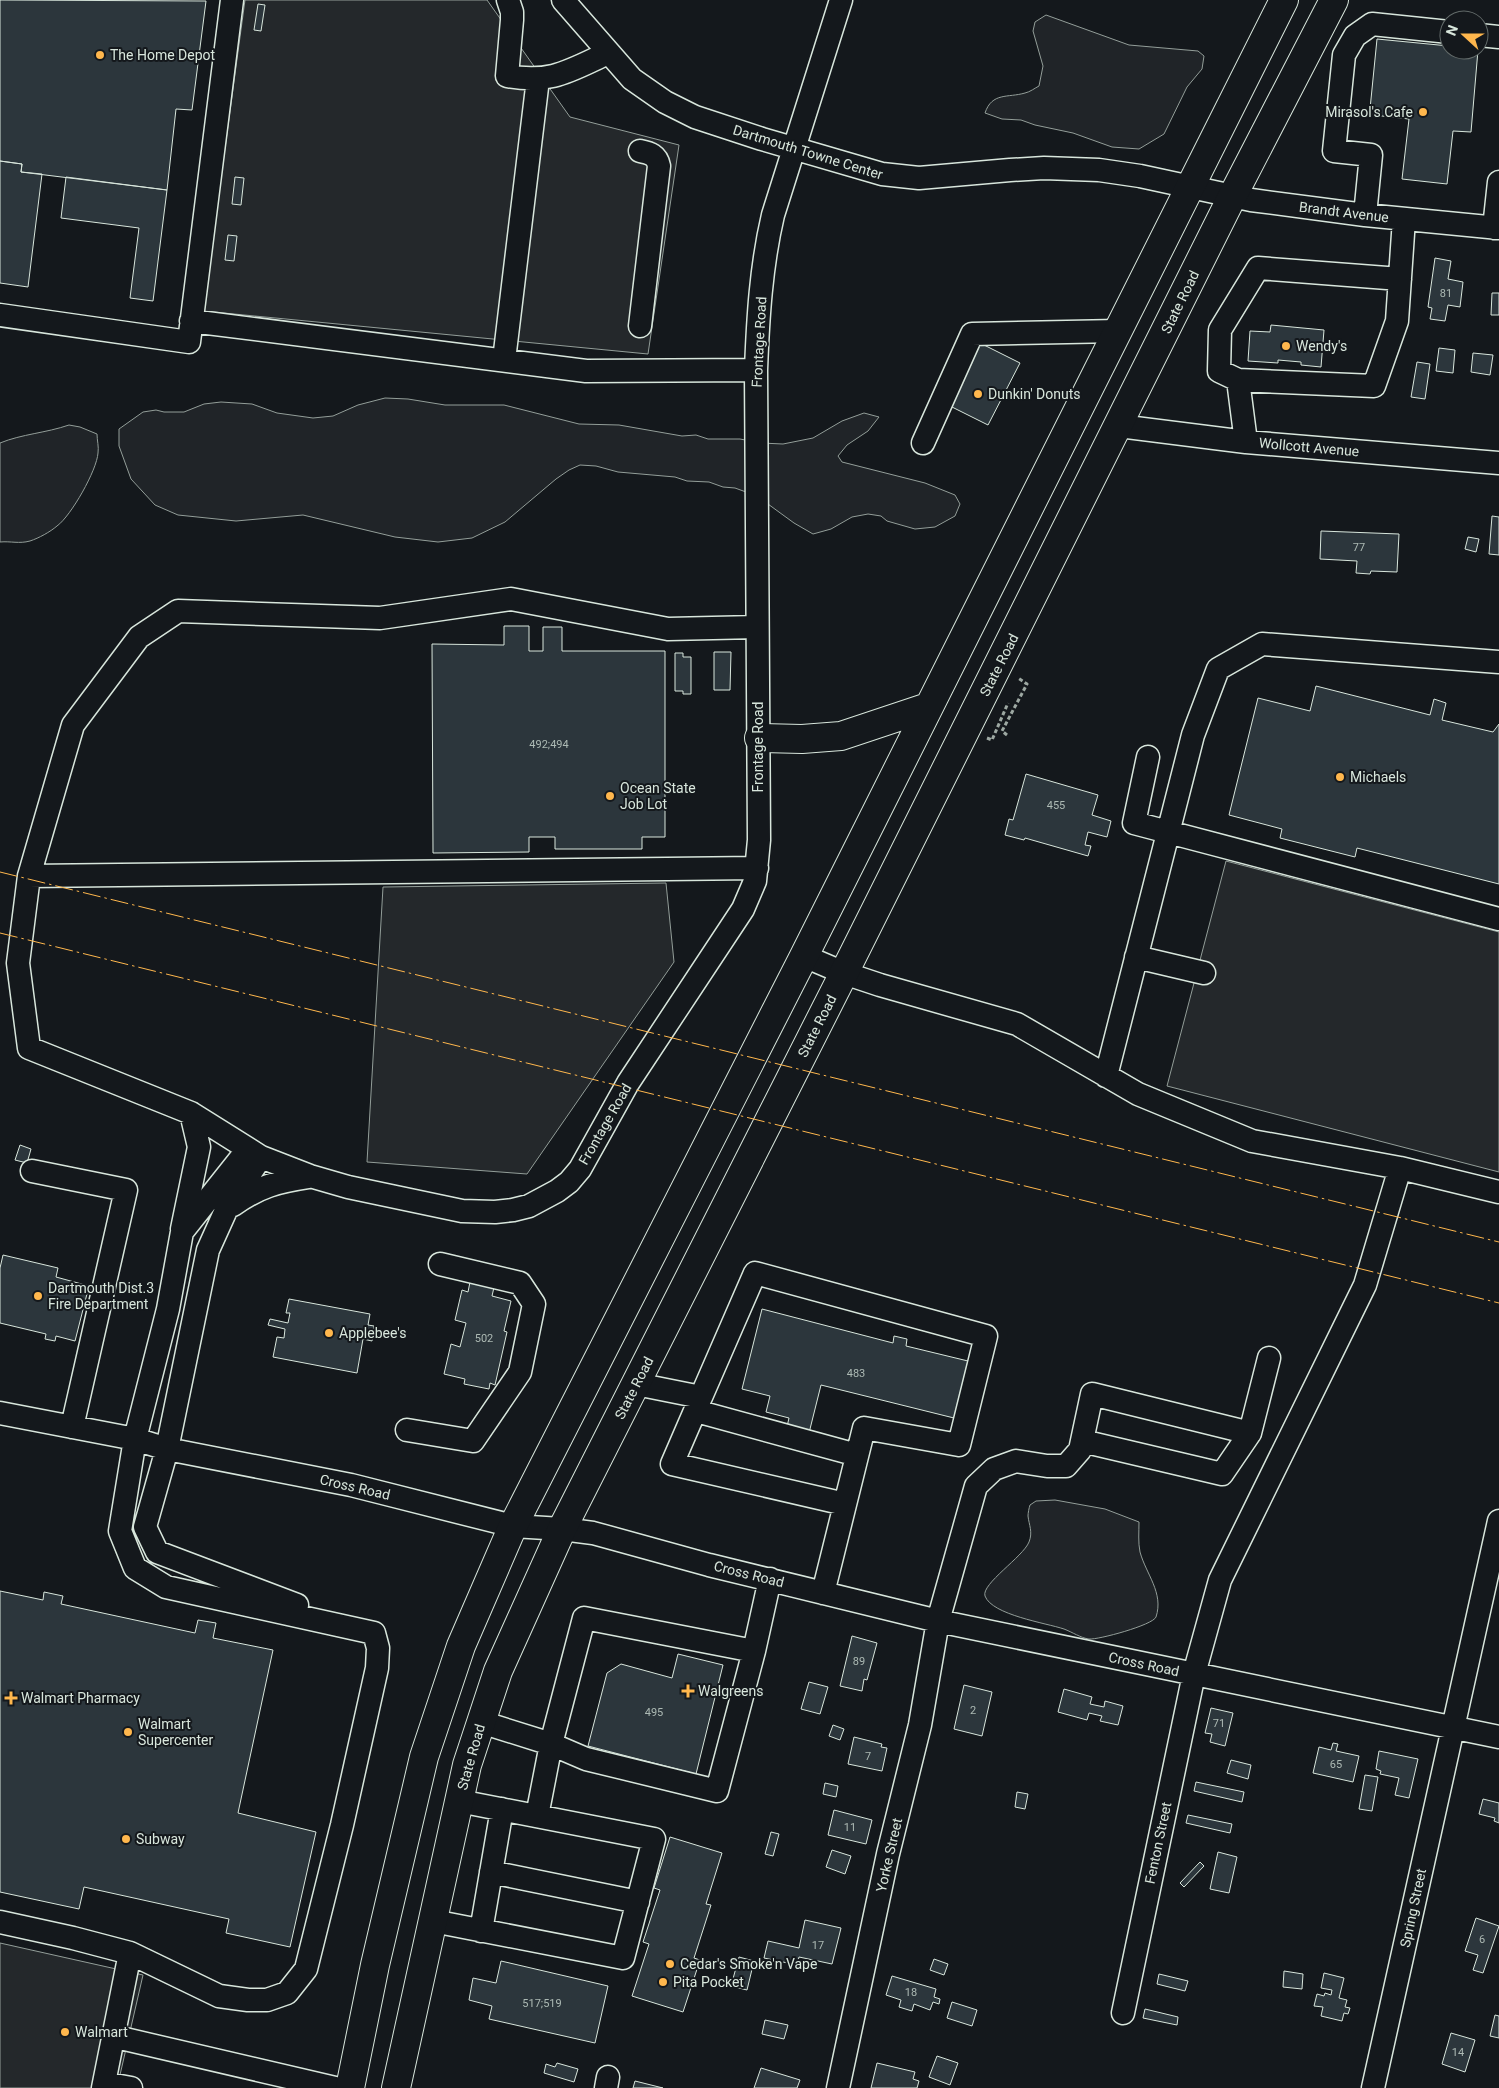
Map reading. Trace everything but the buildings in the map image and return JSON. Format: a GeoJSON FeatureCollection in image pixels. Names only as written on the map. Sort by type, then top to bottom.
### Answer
{"type":"FeatureCollection","features":[{"type":"Feature","properties":{"kind":"main road"},"geometry":{"type":"LineString","coordinates":[[350,2088],[375,1965],[424,1757],[461,1646],[513,1526],[804,956],[1284,0]]}},
{"type":"Feature","properties":{"kind":"main road","name":"State Road"},"geometry":{"type":"LineString","coordinates":[[396,2088],[467,1765],[498,1671],[562,1529],[844,973],[1232,197],[1334,0]]}},
{"type":"Feature","properties":{"kind":"main road"},"geometry":{"type":"LineString","coordinates":[[758,738],[802,739],[841,736],[928,707]]}},
{"type":"Feature","properties":{"kind":"street"},"geometry":{"type":"LineString","coordinates":[[0,315],[189,342],[232,0]]}},
{"type":"Feature","properties":{"kind":"street"},"geometry":{"type":"LineString","coordinates":[[508,0],[512,12],[512,20],[507,76],[538,80],[563,74],[608,52]]}},
{"type":"Feature","properties":{"kind":"street","name":"Dartmouth Towne Center"},"geometry":{"type":"LineString","coordinates":[[563,0],[632,79],[679,110],[865,170],[899,177],[937,178],[982,171],[1073,169],[1122,173],[1190,188]]}},
{"type":"Feature","properties":{"kind":"street","name":"Frontage Road"},"geometry":{"type":"LineString","coordinates":[[29,876],[18,963],[29,1048],[191,1112],[255,1153],[310,1176],[348,1187],[475,1212],[513,1210],[529,1206],[557,1192],[569,1182],[580,1168],[628,1083],[750,895],[757,868],[759,840],[757,332],[768,235],[793,148],[841,0]]}},
{"type":"Feature","properties":{"kind":"street"},"geometry":{"type":"LineString","coordinates":[[1365,215],[1370,155],[1334,151],[1344,56],[1355,36],[1372,24],[1439,31]]}},
{"type":"Feature","properties":{"kind":"street"},"geometry":{"type":"LineString","coordinates":[[504,360],[538,80]]}},
{"type":"Feature","properties":{"kind":"street"},"geometry":{"type":"LineString","coordinates":[[640,151],[652,154],[658,161],[659,166],[640,326]]}},
{"type":"Feature","properties":{"kind":"street"},"geometry":{"type":"LineString","coordinates":[[1497,228],[1499,182]]}},
{"type":"Feature","properties":{"kind":"street","name":"Brandt Avenue"},"geometry":{"type":"LineString","coordinates":[[1190,188],[1232,197],[1365,215],[1497,228]]}},
{"type":"Feature","properties":{"kind":"street"},"geometry":{"type":"LineString","coordinates":[[1400,279],[1258,268],[1220,330],[1219,371],[1238,380],[1374,386],[1397,321],[1400,279],[1404,219]]}},
{"type":"Feature","properties":{"kind":"street"},"geometry":{"type":"LineString","coordinates":[[191,321],[586,371],[756,370]]}},
{"type":"Feature","properties":{"kind":"street"},"geometry":{"type":"LineString","coordinates":[[923,443],[972,334],[1118,332]]}},
{"type":"Feature","properties":{"kind":"street"},"geometry":{"type":"LineString","coordinates":[[1238,380],[1246,442]]}},
{"type":"Feature","properties":{"kind":"street","name":"Wollcott Avenue"},"geometry":{"type":"LineString","coordinates":[[1119,426],[1246,442],[1499,463]]}},
{"type":"Feature","properties":{"kind":"street"},"geometry":{"type":"LineString","coordinates":[[757,627],[668,629],[511,599],[380,618],[178,611],[139,638],[74,726],[29,876],[757,868]]}},
{"type":"Feature","properties":{"kind":"street"},"geometry":{"type":"LineString","coordinates":[[1106,1076],[1192,735],[1218,669],[1262,644],[1499,662]]}},
{"type":"Feature","properties":{"kind":"street"},"geometry":{"type":"LineString","coordinates":[[1148,757],[1134,823],[1499,920]]}},
{"type":"Feature","properties":{"kind":"street"},"geometry":{"type":"LineString","coordinates":[[804,956],[844,973],[1017,1024],[1138,1094],[1252,1141],[1400,1168],[1499,1192]]}},
{"type":"Feature","properties":{"kind":"street"},"geometry":{"type":"LineString","coordinates":[[1136,957],[1204,974]]}},
{"type":"Feature","properties":{"kind":"street"},"geometry":{"type":"LineString","coordinates":[[191,1112],[199,1147],[168,1309],[135,1440],[120,1531],[135,1568],[166,1588],[374,1633]]}},
{"type":"Feature","properties":{"kind":"street"},"geometry":{"type":"LineString","coordinates":[[182,1232],[255,1153]]}},
{"type":"Feature","properties":{"kind":"street"},"geometry":{"type":"LineString","coordinates":[[255,1153],[208,1250],[167,1449],[146,1527],[157,1552],[374,1633]]}},
{"type":"Feature","properties":{"kind":"street","name":"Fenton Street"},"geometry":{"type":"LineString","coordinates":[[1123,2012],[1194,1674],[1220,1580],[1365,1285],[1400,1168]]}},
{"type":"Feature","properties":{"kind":"street"},"geometry":{"type":"LineString","coordinates":[[32,1171],[126,1190],[72,1427]]}},
{"type":"Feature","properties":{"kind":"street"},"geometry":{"type":"LineString","coordinates":[[227,1208],[252,1191],[278,1181],[310,1176]]}},
{"type":"Feature","properties":{"kind":"street"},"geometry":{"type":"LineString","coordinates":[[407,1430],[473,1441],[520,1372],[534,1304],[520,1283],[440,1264]]}},
{"type":"Feature","properties":{"kind":"street"},"geometry":{"type":"LineString","coordinates":[[822,1592],[858,1455],[864,1428],[959,1445],[986,1336],[755,1273],[672,1464],[845,1504]]}},
{"type":"Feature","properties":{"kind":"street"},"geometry":{"type":"LineString","coordinates":[[1250,1433],[1092,1394],[1082,1441],[1222,1474],[1250,1433],[1269,1358]]}},
{"type":"Feature","properties":{"kind":"street"},"geometry":{"type":"LineString","coordinates":[[636,1384],[858,1455]]}},
{"type":"Feature","properties":{"kind":"street","name":"Cross Road"},"geometry":{"type":"LineString","coordinates":[[0,1412],[135,1440],[167,1449],[352,1485],[513,1526],[593,1533],[770,1580],[938,1621],[1499,1737]]}},
{"type":"Feature","properties":{"kind":"street","name":"Yorke Street"},"geometry":{"type":"LineString","coordinates":[[838,2088],[888,1854],[920,1725],[938,1621],[976,1486],[994,1469],[1016,1461],[1047,1466],[1066,1466],[1080,1450],[1082,1441]]}},
{"type":"Feature","properties":{"kind":"street","name":"Spring Street"},"geometry":{"type":"LineString","coordinates":[[1373,2088],[1499,1521]]}},
{"type":"Feature","properties":{"kind":"street"},"geometry":{"type":"LineString","coordinates":[[481,1722],[551,1744],[586,1759],[717,1791],[754,1651],[770,1580]]}},
{"type":"Feature","properties":{"kind":"street"},"geometry":{"type":"LineString","coordinates":[[537,1816],[551,1744],[584,1618],[754,1651]]}},
{"type":"Feature","properties":{"kind":"street"},"geometry":{"type":"LineString","coordinates":[[0,1922],[74,1938],[130,1953],[219,1996],[248,2000],[267,2000],[286,1993],[306,1969],[342,1825],[377,1668],[378,1648],[374,1633]]}},
{"type":"Feature","properties":{"kind":"street"},"geometry":{"type":"LineString","coordinates":[[433,1921],[623,1958],[654,1839],[459,1801]]}},
{"type":"Feature","properties":{"kind":"street"},"geometry":{"type":"LineString","coordinates":[[481,1931],[502,1809]]}},
{"type":"Feature","properties":{"kind":"street"},"geometry":{"type":"LineString","coordinates":[[491,1872],[638,1902]]}},
{"type":"Feature","properties":{"kind":"street"},"geometry":{"type":"LineString","coordinates":[[130,1953],[103,2086],[131,2088]]}},
{"type":"Feature","properties":{"kind":"street"},"geometry":{"type":"LineString","coordinates":[[112,2036],[335,2088]]}},
{"type":"Feature","properties":{"kind":"path"},"geometry":{"type":"LineString","coordinates":[[1006,735],[1002,731],[1027,684],[1019,677],[1017,682]]}},
{"type":"Feature","properties":{"kind":"path"},"geometry":{"type":"LineString","coordinates":[[984,736],[992,740],[1010,699]]}},
{"type":"Feature","properties":{"kind":"shaded area"},"geometry":{"type":"Polygon","coordinates":[[[245,0],[487,0],[570,117],[679,145],[648,354],[203,311],[245,0]]]}},
{"type":"Feature","properties":{"kind":"shaded area"},"geometry":{"type":"Polygon","coordinates":[[[1046,15],[1129,45],[1198,51],[1204,56],[1202,69],[1187,87],[1164,134],[1139,149],[1112,147],[1073,133],[1021,120],[1002,119],[985,113],[988,106],[996,99],[1027,92],[1039,86],[1043,66],[1033,31],[1035,22],[1046,15]]]}},
{"type":"Feature","properties":{"kind":"shaded area"},"geometry":{"type":"Polygon","coordinates":[[[385,398],[408,399],[445,405],[504,405],[579,424],[619,425],[682,436],[696,435],[708,439],[740,439],[761,443],[783,444],[813,438],[842,421],[864,413],[879,417],[868,431],[847,445],[838,456],[842,462],[925,483],[955,495],[960,504],[955,516],[935,527],[915,529],[887,521],[881,516],[868,514],[852,517],[831,529],[813,534],[794,523],[757,496],[735,488],[723,487],[709,482],[618,472],[596,466],[580,465],[556,479],[505,522],[472,538],[438,542],[395,537],[303,515],[236,521],[178,515],[155,505],[131,479],[119,446],[119,429],[143,412],[156,410],[184,412],[204,404],[221,402],[252,404],[277,413],[313,418],[333,416],[358,405],[385,398]]]}},
{"type":"Feature","properties":{"kind":"shaded area"},"geometry":{"type":"Polygon","coordinates":[[[69,425],[97,434],[97,461],[82,492],[63,521],[48,533],[26,542],[0,542],[0,443],[69,425]]]}},
{"type":"Feature","properties":{"kind":"shaded area"},"geometry":{"type":"Polygon","coordinates":[[[1226,861],[1499,932],[1499,1172],[1167,1086],[1226,861]]]}},
{"type":"Feature","properties":{"kind":"shaded area"},"geometry":{"type":"Polygon","coordinates":[[[666,883],[674,962],[527,1174],[367,1162],[383,887],[666,883]]]}},
{"type":"Feature","properties":{"kind":"shaded area"},"geometry":{"type":"Polygon","coordinates":[[[1055,1500],[1105,1509],[1139,1522],[1140,1552],[1158,1600],[1156,1617],[1153,1620],[1125,1631],[1089,1639],[1064,1629],[1008,1613],[990,1603],[985,1596],[985,1591],[1029,1542],[1031,1532],[1028,1516],[1030,1505],[1036,1501],[1055,1500]]]}},
{"type":"Feature","properties":{"kind":"shaded area","name":"Walmart"},"geometry":{"type":"Polygon","coordinates":[[[0,1943],[143,1975],[117,2088],[0,2088],[0,1943]]]}},
{"type":"Feature","properties":{"kind":"power"},"geometry":{"type":"LineString","coordinates":[[0,872],[1499,1242]]}},
{"type":"Feature","properties":{"kind":"power"},"geometry":{"type":"LineString","coordinates":[[0,933],[1499,1303]]}},
{"type":"Feature","properties":{"kind":"place","name":"The Home Depot"},"geometry":{"type":"Point","coordinates":[100,55]}},
{"type":"Feature","properties":{"kind":"place","name":"Mirasol's Cafe"},"geometry":{"type":"Point","coordinates":[1423,112]}},
{"type":"Feature","properties":{"kind":"place","name":"Wendy's"},"geometry":{"type":"Point","coordinates":[1286,346]}},
{"type":"Feature","properties":{"kind":"place","name":"Dunkin' Donuts"},"geometry":{"type":"Point","coordinates":[978,394]}},
{"type":"Feature","properties":{"kind":"place","name":"Michaels"},"geometry":{"type":"Point","coordinates":[1340,777]}},
{"type":"Feature","properties":{"kind":"place","name":"Ocean State Job Lot"},"geometry":{"type":"Point","coordinates":[610,796]}},
{"type":"Feature","properties":{"kind":"place","name":"Dartmouth Dist.3 Fire Department"},"geometry":{"type":"Point","coordinates":[38,1296]}},
{"type":"Feature","properties":{"kind":"place","name":"Applebee's"},"geometry":{"type":"Point","coordinates":[329,1333]}},
{"type":"Feature","properties":{"kind":"place","name":"Walgreens"},"geometry":{"type":"Point","coordinates":[688,1691]}},
{"type":"Feature","properties":{"kind":"place","name":"Walmart Pharmacy"},"geometry":{"type":"Point","coordinates":[11,1698]}},
{"type":"Feature","properties":{"kind":"place","name":"Walmart Supercenter"},"geometry":{"type":"Point","coordinates":[128,1732]}},
{"type":"Feature","properties":{"kind":"place","name":"Subway"},"geometry":{"type":"Point","coordinates":[126,1839]}},
{"type":"Feature","properties":{"kind":"place","name":"Cedar's Smoke'n Vape"},"geometry":{"type":"Point","coordinates":[670,1964]}},
{"type":"Feature","properties":{"kind":"place","name":"Pita Pocket"},"geometry":{"type":"Point","coordinates":[663,1982]}},
{"type":"Feature","properties":{"kind":"place","name":"Walmart"},"geometry":{"type":"Point","coordinates":[65,2032]}}]}
